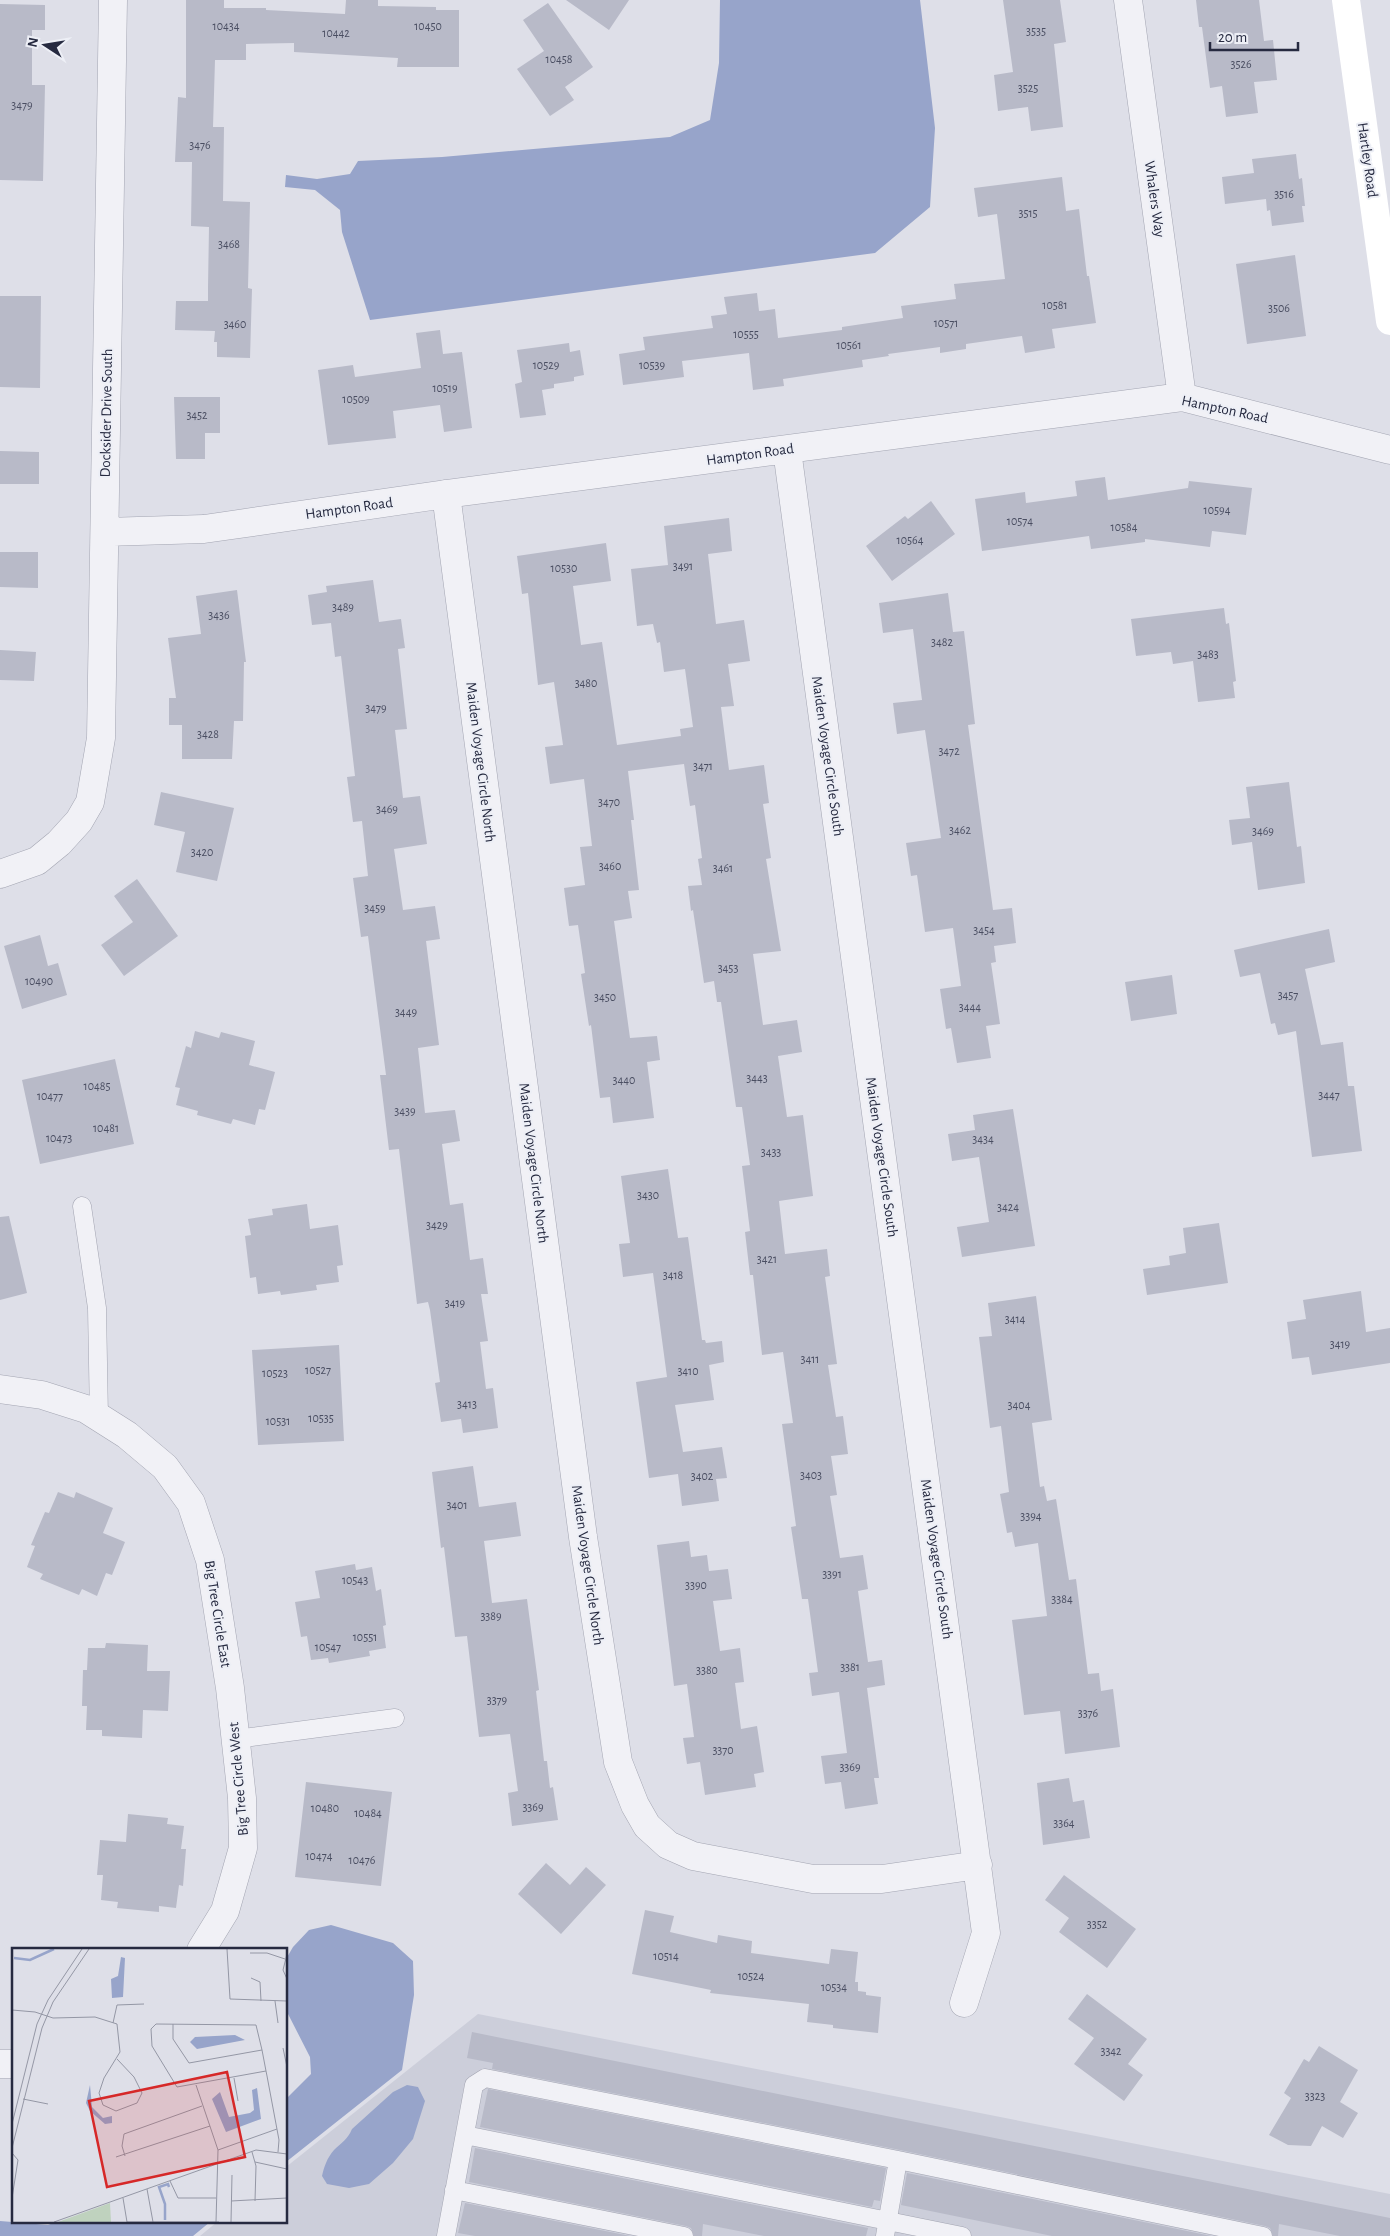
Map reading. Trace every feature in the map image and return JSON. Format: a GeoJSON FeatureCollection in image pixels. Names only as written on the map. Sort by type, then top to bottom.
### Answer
{"type":"FeatureCollection","features":[{"type":"Feature","properties":{"kind":"street","name":"Docksider Drive South"},"geometry":{"type":"LineString","coordinates":[[0,874],[36,862],[59,843],[79,821],[90,802],[102,738],[113,0]]}},
{"type":"Feature","properties":{"kind":"street","name":"Whalers Way"},"geometry":{"type":"LineString","coordinates":[[1128,0],[1182,397]]}},
{"type":"Feature","properties":{"kind":"street","name":"Hartley Road"},"geometry":{"type":"LineString","coordinates":[[1346,0],[1390,321]]}},
{"type":"Feature","properties":{"kind":"street","name":"Hampton Road"},"geometry":{"type":"LineString","coordinates":[[104,532],[204,528],[446,494],[1182,397],[1390,450]]}},
{"type":"Feature","properties":{"kind":"street","name":"Maiden Voyage Circle South"},"geometry":{"type":"LineString","coordinates":[[787,450],[986,1933],[964,2003]]}},
{"type":"Feature","properties":{"kind":"street","name":"Maiden Voyage Circle North"},"geometry":{"type":"LineString","coordinates":[[446,494],[583,1537],[618,1762],[635,1805],[647,1826],[668,1845],[693,1856],[814,1879],[882,1879],[978,1865]]}},
{"type":"Feature","properties":{"kind":"street","name":"Big Tree Circle East"},"geometry":{"type":"LineString","coordinates":[[0,1389],[42,1395],[86,1409],[126,1435],[165,1466],[191,1503],[210,1560],[230,1688]]}},
{"type":"Feature","properties":{"kind":"street","name":"Big Tree Circle West"},"geometry":{"type":"LineString","coordinates":[[202,1948],[225,1911],[244,1848],[242,1798],[230,1688]]}},
{"type":"Feature","properties":{"kind":"lane"},"geometry":{"type":"LineString","coordinates":[[82,1206],[98,1308],[99,1418]]}},
{"type":"Feature","properties":{"kind":"lane"},"geometry":{"type":"LineString","coordinates":[[236,1739],[395,1718]]}},
{"type":"Feature","properties":{"kind":"lane"},"geometry":{"type":"LineString","coordinates":[[446,2236],[474,2085],[485,2078],[898,2160],[1264,2236]]}},
{"type":"Feature","properties":{"kind":"lane"},"geometry":{"type":"LineString","coordinates":[[465,2135],[886,2228],[962,2236]]}},
{"type":"Feature","properties":{"kind":"lane"},"geometry":{"type":"LineString","coordinates":[[886,2228],[898,2160]]}},
{"type":"Feature","properties":{"kind":"lane"},"geometry":{"type":"LineString","coordinates":[[454,2190],[684,2236]]}},
{"type":"Feature","properties":{"kind":"shaded area"},"geometry":{"type":"Polygon","coordinates":[[[478,2014],[1390,2194],[1390,2236],[200,2236],[215,2224],[288,2224],[288,2165],[478,2014]]]}},
{"type":"Feature","properties":{"kind":"water"},"geometry":{"type":"Polygon","coordinates":[[[720,0],[920,0],[935,128],[930,207],[875,253],[370,320],[342,232],[340,210],[315,190],[285,187],[286,175],[317,179],[350,174],[358,161],[442,157],[670,137],[710,120],[719,63],[720,0]]]}},
{"type":"Feature","properties":{"kind":"water"},"geometry":{"type":"Polygon","coordinates":[[[331,1925],[393,1943],[413,1961],[414,1995],[402,2070],[288,2160],[288,2097],[311,2074],[310,2057],[288,2014],[288,1956],[293,1947],[309,1930],[331,1925]]]}},
{"type":"Feature","properties":{"kind":"water"},"geometry":{"type":"Polygon","coordinates":[[[407,2085],[418,2087],[425,2101],[413,2139],[393,2163],[369,2184],[349,2188],[327,2184],[322,2176],[329,2156],[352,2129],[393,2092],[407,2085]]]}},
{"type":"Feature","properties":{"kind":"water"},"geometry":{"type":"Polygon","coordinates":[[[0,2221],[12,2222],[12,2224],[48,2225],[208,2224],[193,2236],[0,2236],[0,2221]]]}},
{"type":"Feature","properties":{"kind":"building"},"geometry":{"type":"Polygon","coordinates":[[[186,0],[224,0],[224,8],[266,8],[266,10],[345,14],[346,0],[378,0],[378,6],[436,7],[436,10],[459,10],[459,67],[397,67],[398,58],[294,52],[294,43],[246,44],[246,60],[215,60],[213,127],[224,127],[223,201],[250,202],[248,288],[252,289],[250,358],[217,357],[217,342],[214,342],[215,331],[175,330],[176,301],[208,301],[209,227],[191,226],[192,162],[175,162],[178,97],[186,98],[186,0]]]}},
{"type":"Feature","properties":{"kind":"building"},"geometry":{"type":"Polygon","coordinates":[[[566,0],[629,0],[609,30],[566,0]]]}},
{"type":"Feature","properties":{"kind":"building"},"geometry":{"type":"Polygon","coordinates":[[[1003,0],[1060,0],[1066,42],[1054,44],[1063,127],[1031,131],[1028,107],[998,111],[994,75],[1013,72],[1003,0]]]}},
{"type":"Feature","properties":{"kind":"building"},"geometry":{"type":"Polygon","coordinates":[[[1196,0],[1259,0],[1264,41],[1273,40],[1277,80],[1254,82],[1258,113],[1226,117],[1222,86],[1210,88],[1202,27],[1199,27],[1196,0]]]}},
{"type":"Feature","properties":{"kind":"building"},"geometry":{"type":"Polygon","coordinates":[[[548,3],[593,67],[565,87],[574,100],[550,116],[517,69],[544,51],[523,20],[548,3]]]}},
{"type":"Feature","properties":{"kind":"building"},"geometry":{"type":"Polygon","coordinates":[[[0,4],[45,5],[45,30],[32,30],[32,85],[45,85],[43,181],[0,180],[0,4]]]}},
{"type":"Feature","properties":{"kind":"building"},"geometry":{"type":"Polygon","coordinates":[[[1296,154],[1299,179],[1302,178],[1305,206],[1302,206],[1304,222],[1272,226],[1270,210],[1267,211],[1266,199],[1225,204],[1222,177],[1254,173],[1252,159],[1296,154]]]}},
{"type":"Feature","properties":{"kind":"building"},"geometry":{"type":"Polygon","coordinates":[[[1062,177],[1066,211],[1079,209],[1087,276],[1089,276],[1096,323],[1052,329],[1055,348],[1025,353],[1022,336],[966,344],[966,349],[940,353],[940,347],[888,354],[889,356],[862,360],[863,367],[783,379],[784,386],[753,390],[749,353],[682,361],[684,377],[623,385],[619,354],[645,350],[643,337],[713,328],[711,316],[727,314],[724,297],[757,293],[759,311],[775,309],[778,338],[842,330],[842,327],[903,318],[901,306],[956,299],[954,284],[1005,279],[997,214],[978,217],[974,188],[1062,177]]]}},
{"type":"Feature","properties":{"kind":"building"},"geometry":{"type":"Polygon","coordinates":[[[1295,255],[1306,336],[1247,344],[1236,264],[1295,255]]]}},
{"type":"Feature","properties":{"kind":"building"},"geometry":{"type":"Polygon","coordinates":[[[0,296],[41,296],[40,388],[0,387],[0,296]]]}},
{"type":"Feature","properties":{"kind":"building"},"geometry":{"type":"Polygon","coordinates":[[[440,330],[443,354],[462,352],[472,428],[444,432],[440,405],[393,411],[396,438],[328,445],[318,370],[353,365],[355,377],[421,368],[416,333],[440,330]]]}},
{"type":"Feature","properties":{"kind":"building"},"geometry":{"type":"Polygon","coordinates":[[[569,343],[570,352],[580,350],[584,375],[574,377],[574,381],[554,384],[554,388],[542,390],[546,415],[520,418],[515,384],[522,382],[517,350],[569,343]]]}},
{"type":"Feature","properties":{"kind":"building"},"geometry":{"type":"Polygon","coordinates":[[[174,397],[220,397],[220,433],[205,433],[205,459],[176,459],[174,397]]]}},
{"type":"Feature","properties":{"kind":"building"},"geometry":{"type":"Polygon","coordinates":[[[0,451],[39,452],[39,484],[0,484],[0,451]]]}},
{"type":"Feature","properties":{"kind":"building"},"geometry":{"type":"Polygon","coordinates":[[[1105,477],[1108,500],[1188,488],[1189,481],[1252,488],[1246,535],[1212,531],[1210,547],[1145,539],[1145,542],[1091,549],[1089,536],[982,551],[975,499],[1025,492],[1026,503],[1077,496],[1075,481],[1105,477]]]}},
{"type":"Feature","properties":{"kind":"building"},"geometry":{"type":"Polygon","coordinates":[[[931,501],[955,534],[892,581],[866,546],[905,516],[908,519],[931,501]]]}},
{"type":"Feature","properties":{"kind":"building"},"geometry":{"type":"Polygon","coordinates":[[[729,518],[732,551],[708,554],[716,624],[744,620],[750,661],[728,664],[734,706],[721,707],[729,770],[764,765],[769,803],[763,804],[771,858],[766,859],[781,951],[753,954],[763,1025],[797,1020],[802,1052],[778,1056],[787,1117],[803,1115],[813,1196],[779,1201],[785,1254],[827,1249],[830,1276],[825,1277],[837,1364],[828,1365],[836,1417],[843,1416],[848,1454],[831,1456],[837,1495],[830,1496],[840,1558],[863,1555],[868,1589],[858,1591],[868,1662],[882,1660],[885,1685],[867,1688],[879,1778],[874,1778],[878,1804],[845,1809],[841,1782],[825,1784],[821,1756],[847,1753],[839,1692],[812,1696],[809,1673],[818,1672],[808,1599],[802,1599],[791,1527],[796,1526],[782,1424],[793,1423],[783,1352],[762,1355],[753,1275],[750,1275],[745,1232],[750,1231],[742,1166],[750,1165],[742,1107],[736,1107],[721,1002],[717,1002],[714,981],[704,983],[693,910],[691,911],[688,886],[702,885],[698,859],[702,858],[695,805],[690,806],[684,764],[628,771],[634,820],[631,820],[639,890],[628,891],[632,918],[614,921],[630,1038],[657,1036],[660,1060],[647,1062],[654,1118],[613,1123],[610,1097],[600,1098],[591,1025],[589,1026],[581,974],[585,973],[578,925],[569,926],[564,888],[585,885],[580,847],[592,846],[584,779],[550,784],[545,747],[563,745],[554,682],[538,685],[528,593],[522,594],[517,556],[606,543],[611,581],[573,586],[581,645],[602,642],[617,745],[681,736],[680,729],[693,727],[685,669],[664,672],[660,642],[657,643],[653,624],[637,626],[631,569],[668,565],[664,526],[729,518]]]}},
{"type":"Feature","properties":{"kind":"building"},"geometry":{"type":"Polygon","coordinates":[[[0,552],[38,552],[38,588],[0,587],[0,552]]]}},
{"type":"Feature","properties":{"kind":"building"},"geometry":{"type":"Polygon","coordinates":[[[373,580],[379,622],[401,619],[405,648],[398,649],[407,729],[395,730],[403,798],[420,796],[427,844],[394,849],[403,910],[435,906],[440,939],[426,941],[439,1045],[418,1048],[425,1113],[455,1110],[460,1141],[442,1144],[450,1205],[463,1203],[470,1260],[483,1258],[488,1294],[481,1294],[488,1341],[480,1342],[486,1389],[493,1388],[498,1428],[463,1433],[461,1419],[441,1422],[435,1383],[440,1382],[430,1310],[428,1302],[417,1304],[399,1149],[389,1150],[380,1075],[386,1075],[368,936],[361,937],[353,878],[368,876],[362,821],[353,822],[347,777],[355,776],[341,656],[335,657],[331,623],[312,625],[308,595],[327,592],[326,586],[373,580]]]}},
{"type":"Feature","properties":{"kind":"building"},"geometry":{"type":"Polygon","coordinates":[[[237,590],[246,662],[244,662],[243,721],[234,721],[232,759],[182,759],[182,725],[169,725],[169,698],[176,698],[168,638],[201,634],[196,596],[237,590]]]}},
{"type":"Feature","properties":{"kind":"building"},"geometry":{"type":"Polygon","coordinates":[[[948,593],[953,632],[964,631],[975,724],[968,725],[993,910],[1012,908],[1016,943],[994,946],[996,962],[991,963],[1000,1024],[986,1026],[991,1058],[957,1063],[951,1028],[946,1029],[940,989],[961,986],[953,928],[925,932],[917,875],[911,876],[906,843],[941,838],[925,730],[897,734],[893,703],[922,700],[913,629],[883,633],[879,603],[948,593]]]}},
{"type":"Feature","properties":{"kind":"building"},"geometry":{"type":"Polygon","coordinates":[[[1224,608],[1226,624],[1229,623],[1236,681],[1233,682],[1235,698],[1198,702],[1193,661],[1173,664],[1171,652],[1136,656],[1131,619],[1224,608]]]}},
{"type":"Feature","properties":{"kind":"building"},"geometry":{"type":"Polygon","coordinates":[[[0,650],[36,652],[34,681],[0,680],[0,650]]]}},
{"type":"Feature","properties":{"kind":"building"},"geometry":{"type":"Polygon","coordinates":[[[1289,782],[1297,847],[1301,846],[1305,883],[1258,890],[1252,842],[1232,845],[1229,820],[1250,818],[1246,787],[1289,782]]]}},
{"type":"Feature","properties":{"kind":"building"},"geometry":{"type":"Polygon","coordinates":[[[161,792],[234,808],[217,881],[176,872],[185,832],[154,825],[161,792]]]}},
{"type":"Feature","properties":{"kind":"building"},"geometry":{"type":"Polygon","coordinates":[[[137,879],[178,936],[124,976],[101,945],[133,922],[114,896],[137,879]]]}},
{"type":"Feature","properties":{"kind":"building"},"geometry":{"type":"Polygon","coordinates":[[[1329,929],[1335,962],[1305,969],[1321,1045],[1343,1042],[1348,1086],[1354,1086],[1362,1151],[1312,1157],[1296,1031],[1278,1035],[1275,1023],[1271,1024],[1260,973],[1240,977],[1234,950],[1329,929]]]}},
{"type":"Feature","properties":{"kind":"building"},"geometry":{"type":"Polygon","coordinates":[[[40,935],[48,966],[58,963],[67,995],[22,1009],[4,946],[40,935]]]}},
{"type":"Feature","properties":{"kind":"building"},"geometry":{"type":"Polygon","coordinates":[[[1172,975],[1177,1014],[1131,1021],[1125,982],[1172,975]]]}},
{"type":"Feature","properties":{"kind":"building"},"geometry":{"type":"Polygon","coordinates":[[[195,1031],[219,1038],[221,1032],[255,1041],[249,1065],[275,1072],[265,1110],[259,1109],[255,1125],[233,1119],[231,1124],[197,1115],[198,1111],[176,1105],[180,1088],[175,1087],[186,1046],[191,1048],[195,1031]]]}},
{"type":"Feature","properties":{"kind":"building"},"geometry":{"type":"Polygon","coordinates":[[[115,1059],[134,1144],[40,1164],[22,1080],[115,1059]]]}},
{"type":"Feature","properties":{"kind":"building"},"geometry":{"type":"Polygon","coordinates":[[[1013,1109],[1035,1246],[962,1257],[957,1227],[989,1222],[979,1157],[952,1161],[948,1134],[975,1130],[973,1115],[1013,1109]]]}},
{"type":"Feature","properties":{"kind":"building"},"geometry":{"type":"Polygon","coordinates":[[[668,1169],[678,1238],[688,1237],[702,1340],[705,1340],[706,1343],[722,1341],[724,1362],[709,1365],[714,1400],[675,1405],[683,1452],[722,1447],[727,1478],[716,1479],[719,1501],[682,1506],[678,1474],[649,1478],[636,1382],[667,1377],[653,1273],[623,1277],[619,1244],[630,1243],[621,1176],[668,1169]]]}},
{"type":"Feature","properties":{"kind":"building"},"geometry":{"type":"Polygon","coordinates":[[[307,1204],[310,1229],[338,1225],[343,1265],[337,1266],[339,1282],[316,1285],[317,1290],[281,1295],[280,1291],[258,1294],[256,1277],[250,1278],[245,1236],[251,1235],[248,1219],[273,1215],[272,1209],[307,1204]]]}},
{"type":"Feature","properties":{"kind":"building"},"geometry":{"type":"Polygon","coordinates":[[[9,1216],[27,1293],[0,1300],[0,1217],[9,1216]]]}},
{"type":"Feature","properties":{"kind":"building"},"geometry":{"type":"Polygon","coordinates":[[[1219,1223],[1228,1283],[1147,1295],[1143,1269],[1170,1265],[1169,1256],[1186,1253],[1183,1228],[1219,1223]]]}},
{"type":"Feature","properties":{"kind":"building"},"geometry":{"type":"Polygon","coordinates":[[[1361,1291],[1366,1332],[1390,1328],[1390,1363],[1312,1375],[1309,1357],[1292,1359],[1287,1322],[1306,1319],[1303,1300],[1361,1291]]]}},
{"type":"Feature","properties":{"kind":"building"},"geometry":{"type":"Polygon","coordinates":[[[1036,1296],[1052,1420],[1032,1423],[1040,1487],[1044,1486],[1047,1501],[1056,1499],[1069,1580],[1076,1579],[1088,1674],[1099,1673],[1101,1691],[1113,1689],[1120,1747],[1065,1754],[1060,1711],[1024,1715],[1012,1620],[1047,1616],[1038,1543],[1015,1547],[1012,1532],[1007,1533],[1000,1494],[1009,1492],[1001,1426],[990,1428],[979,1337],[992,1336],[988,1303],[1036,1296]]]}},
{"type":"Feature","properties":{"kind":"building"},"geometry":{"type":"Polygon","coordinates":[[[339,1345],[344,1441],[258,1445],[252,1350],[339,1345]]]}},
{"type":"Feature","properties":{"kind":"building"},"geometry":{"type":"Polygon","coordinates":[[[473,1466],[479,1507],[516,1502],[521,1536],[484,1541],[492,1603],[527,1599],[539,1690],[536,1691],[544,1761],[547,1761],[550,1788],[553,1787],[558,1820],[512,1826],[508,1793],[518,1791],[510,1734],[479,1737],[467,1636],[455,1637],[444,1547],[441,1548],[432,1472],[473,1466]]]}},
{"type":"Feature","properties":{"kind":"building"},"geometry":{"type":"Polygon","coordinates":[[[58,1492],[74,1498],[76,1492],[113,1508],[103,1533],[125,1542],[112,1575],[106,1573],[97,1596],[82,1589],[79,1595],[40,1579],[43,1574],[27,1567],[35,1546],[31,1545],[45,1512],[49,1513],[58,1492]]]}},
{"type":"Feature","properties":{"kind":"building"},"geometry":{"type":"Polygon","coordinates":[[[689,1541],[691,1557],[707,1555],[709,1571],[728,1569],[732,1599],[713,1601],[720,1651],[740,1648],[744,1682],[735,1683],[741,1729],[757,1726],[764,1772],[754,1774],[756,1787],[705,1795],[700,1762],[687,1764],[683,1738],[694,1737],[687,1684],[674,1686],[657,1545],[689,1541]]]}},
{"type":"Feature","properties":{"kind":"building"},"geometry":{"type":"Polygon","coordinates":[[[355,1564],[356,1570],[372,1567],[376,1591],[381,1589],[386,1625],[383,1626],[386,1648],[369,1651],[370,1656],[329,1663],[328,1658],[311,1660],[307,1636],[301,1637],[295,1602],[320,1598],[315,1571],[355,1564]]]}},
{"type":"Feature","properties":{"kind":"building"},"geometry":{"type":"Polygon","coordinates":[[[106,1643],[148,1645],[147,1671],[170,1671],[168,1711],[143,1710],[142,1738],[102,1736],[102,1730],[86,1730],[87,1706],[82,1706],[83,1670],[87,1670],[88,1648],[105,1648],[106,1643]]]}},
{"type":"Feature","properties":{"kind":"building"},"geometry":{"type":"Polygon","coordinates":[[[1069,1778],[1073,1802],[1084,1800],[1090,1838],[1043,1845],[1037,1783],[1069,1778]]]}},
{"type":"Feature","properties":{"kind":"building"},"geometry":{"type":"Polygon","coordinates":[[[306,1782],[392,1792],[381,1886],[295,1877],[306,1782]]]}},
{"type":"Feature","properties":{"kind":"building"},"geometry":{"type":"Polygon","coordinates":[[[128,1814],[168,1818],[167,1824],[184,1826],[181,1849],[186,1849],[183,1886],[179,1885],[176,1908],[159,1906],[159,1912],[117,1908],[118,1902],[101,1900],[103,1875],[97,1875],[100,1840],[126,1842],[128,1814]]]}},
{"type":"Feature","properties":{"kind":"building"},"geometry":{"type":"Polygon","coordinates":[[[546,1863],[570,1885],[586,1867],[606,1885],[561,1934],[518,1894],[546,1863]]]}},
{"type":"Feature","properties":{"kind":"building"},"geometry":{"type":"Polygon","coordinates":[[[1064,1875],[1136,1929],[1107,1968],[1059,1932],[1069,1918],[1045,1900],[1064,1875]]]}},
{"type":"Feature","properties":{"kind":"building"},"geometry":{"type":"Polygon","coordinates":[[[645,1910],[674,1916],[670,1932],[717,1943],[718,1935],[752,1941],[751,1953],[829,1964],[831,1949],[858,1952],[855,1982],[858,1982],[858,1991],[866,1992],[866,1995],[881,1997],[878,2033],[833,2028],[833,2025],[807,2022],[809,2004],[710,1993],[711,1990],[632,1974],[645,1910]]]}},
{"type":"Feature","properties":{"kind":"building"},"geometry":{"type":"Polygon","coordinates":[[[1087,1994],[1147,2039],[1128,2064],[1143,2075],[1124,2101],[1074,2064],[1094,2038],[1068,2019],[1087,1994]]]}},
{"type":"Feature","properties":{"kind":"building"},"geometry":{"type":"Polygon","coordinates":[[[472,2032],[1390,2218],[1390,2236],[1340,2236],[1279,2224],[1278,2236],[1273,2236],[1270,2228],[1265,2226],[900,2150],[492,2069],[493,2063],[467,2058],[472,2032]]]}},
{"type":"Feature","properties":{"kind":"building"},"geometry":{"type":"Polygon","coordinates":[[[1319,2046],[1358,2070],[1340,2102],[1358,2113],[1343,2138],[1322,2126],[1311,2146],[1288,2145],[1269,2135],[1291,2098],[1284,2093],[1304,2059],[1309,2062],[1319,2046]]]}},
{"type":"Feature","properties":{"kind":"building"},"geometry":{"type":"Polygon","coordinates":[[[488,2089],[886,2168],[880,2201],[874,2200],[872,2207],[480,2127],[488,2089]]]}},
{"type":"Feature","properties":{"kind":"building"},"geometry":{"type":"Polygon","coordinates":[[[475,2148],[868,2228],[866,2236],[764,2236],[703,2224],[702,2236],[694,2236],[691,2228],[686,2226],[469,2182],[475,2148]]]}},
{"type":"Feature","properties":{"kind":"building"},"geometry":{"type":"Polygon","coordinates":[[[907,2173],[1211,2236],[1052,2236],[901,2205],[907,2173]]]}},
{"type":"Feature","properties":{"kind":"building"},"geometry":{"type":"Polygon","coordinates":[[[465,2203],[630,2236],[475,2236],[458,2233],[465,2203]]]}}]}
